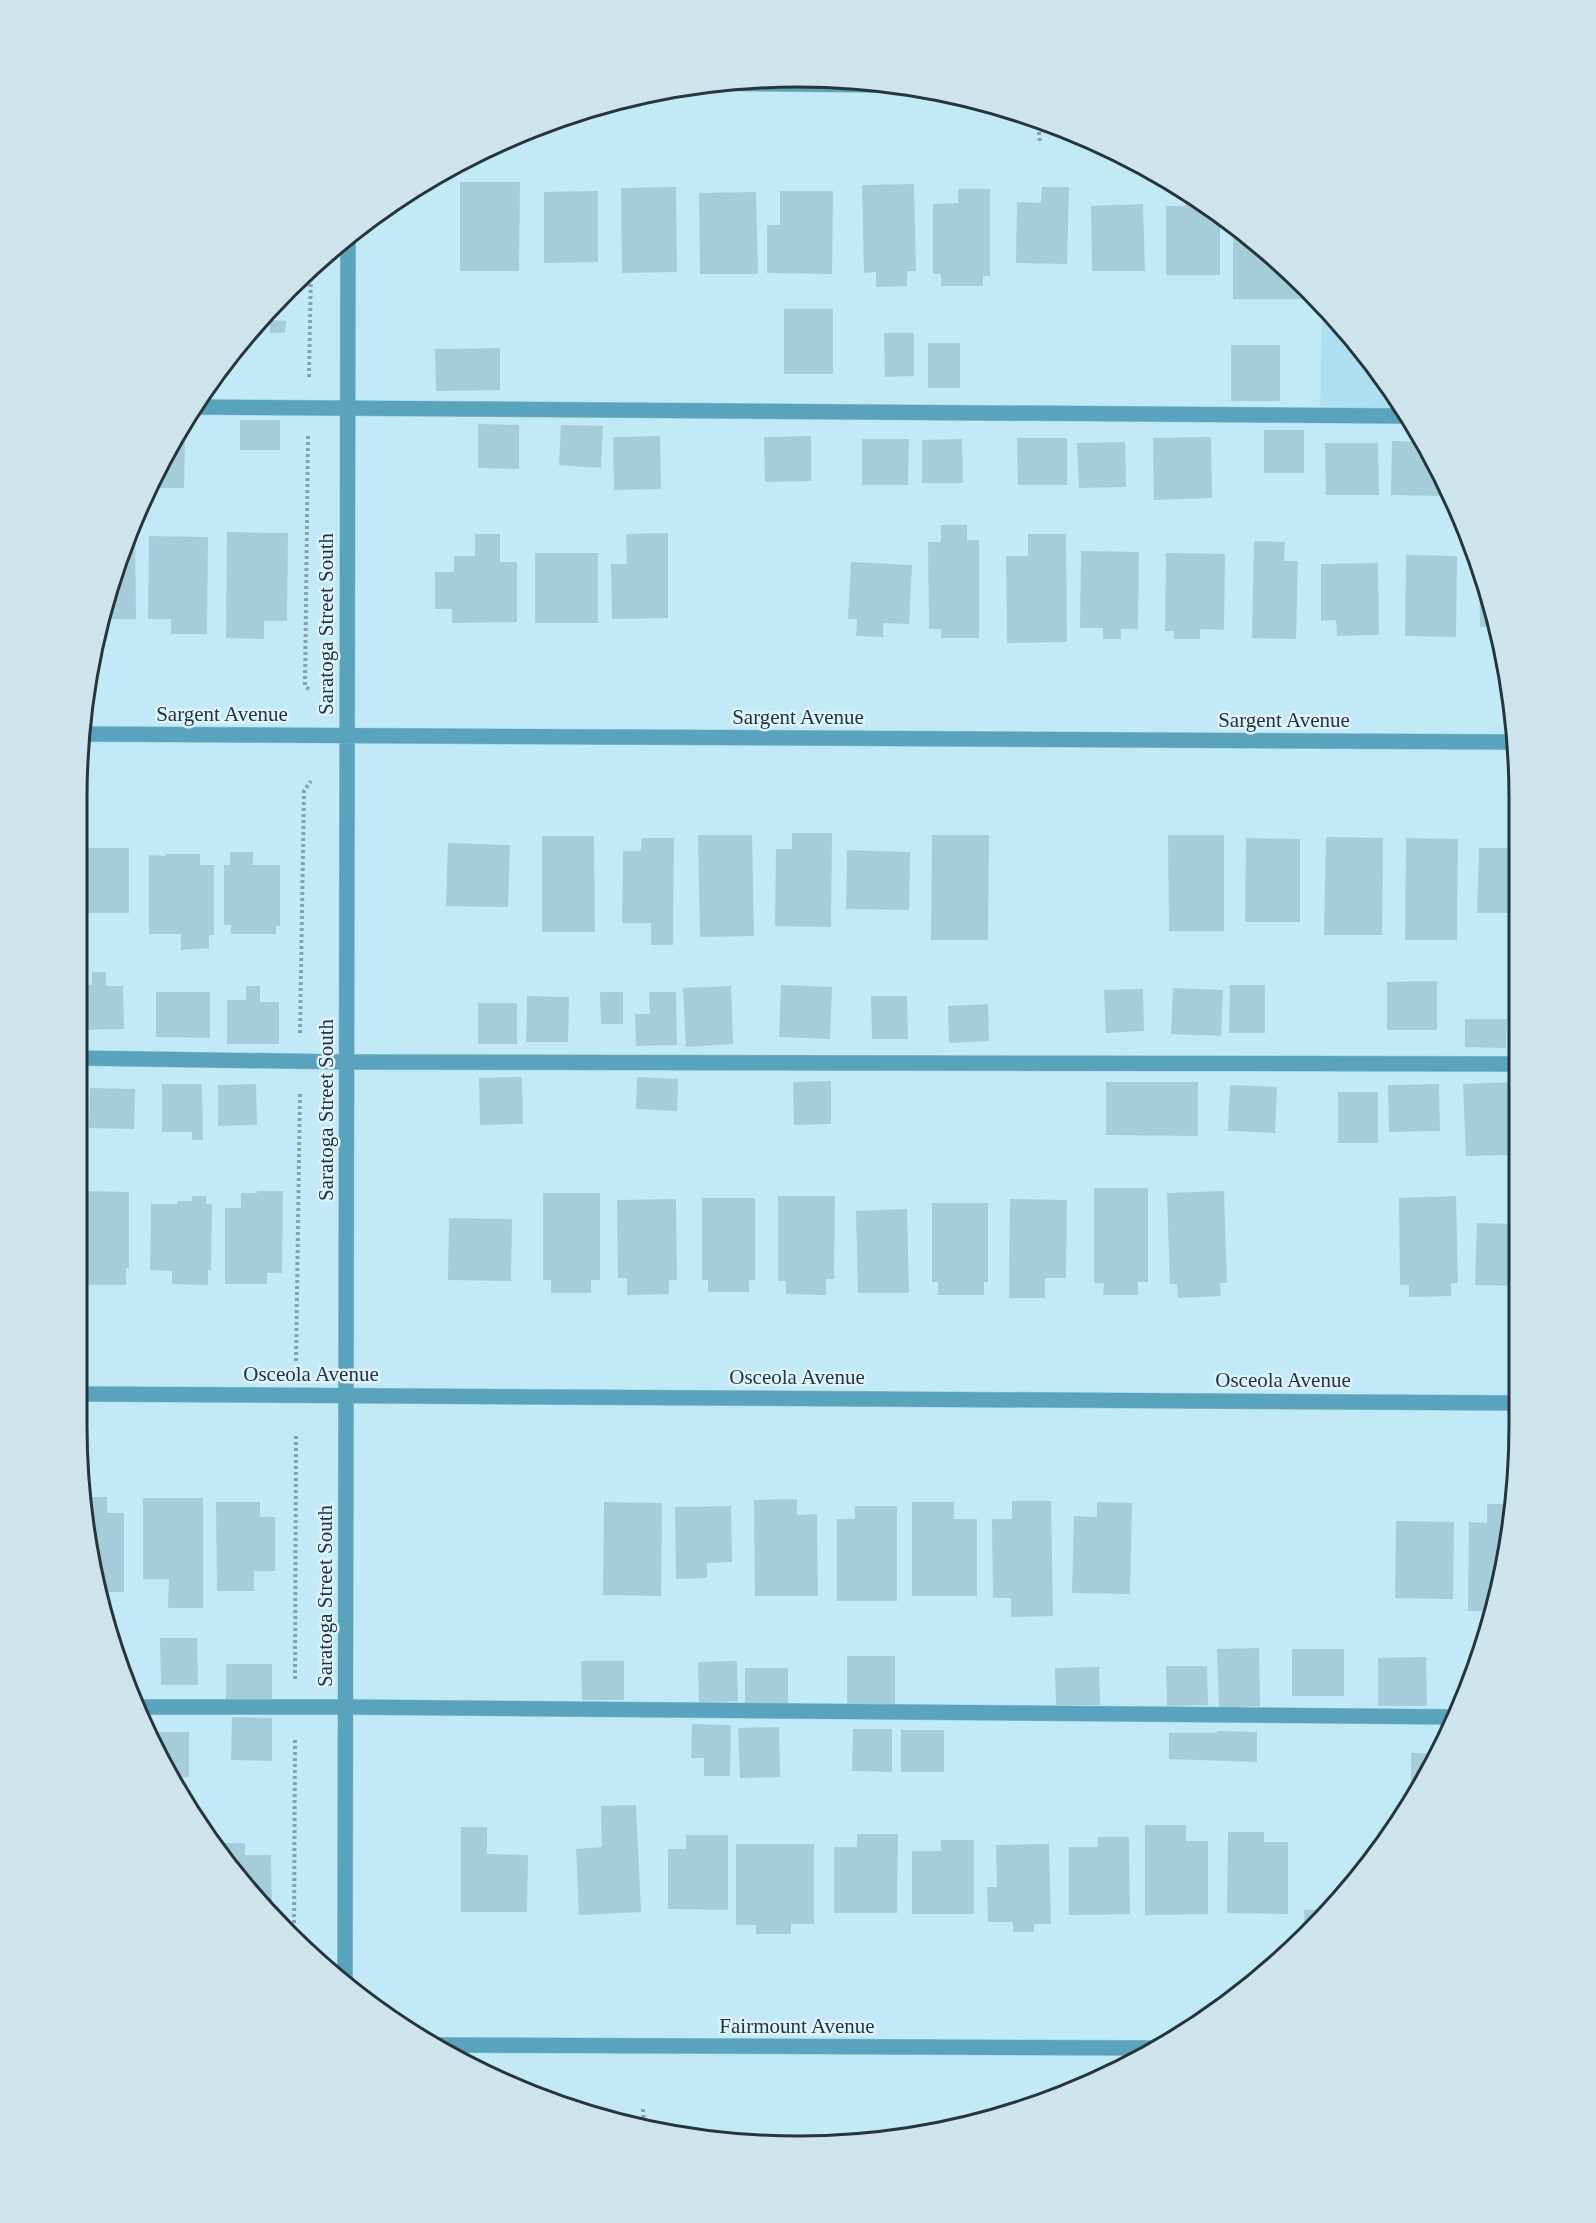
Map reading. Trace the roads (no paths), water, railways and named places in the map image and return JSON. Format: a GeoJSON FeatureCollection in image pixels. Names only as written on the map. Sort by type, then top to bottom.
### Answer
{"type":"FeatureCollection","features":[{"type":"Feature","properties":{"kind":"street","name":"Saratoga Street South"},"geometry":{"type":"LineString","coordinates":[[345,1973],[348,248]]}},
{"type":"Feature","properties":{"kind":"street"},"geometry":{"type":"LineString","coordinates":[[204,407],[1397,416]]}},
{"type":"Feature","properties":{"kind":"street","name":"Sargent Avenue"},"geometry":{"type":"LineString","coordinates":[[90,734],[1506,742]]}},
{"type":"Feature","properties":{"kind":"street"},"geometry":{"type":"LineString","coordinates":[[87,1058],[347,1062],[1509,1064]]}},
{"type":"Feature","properties":{"kind":"street","name":"Osceola Avenue"},"geometry":{"type":"LineString","coordinates":[[87,1394],[1509,1403]]}},
{"type":"Feature","properties":{"kind":"street"},"geometry":{"type":"LineString","coordinates":[[146,1707],[1446,1717]]}},
{"type":"Feature","properties":{"kind":"street","name":"Fairmount Avenue"},"geometry":{"type":"LineString","coordinates":[[450,2045],[1141,2048]]}}]}
